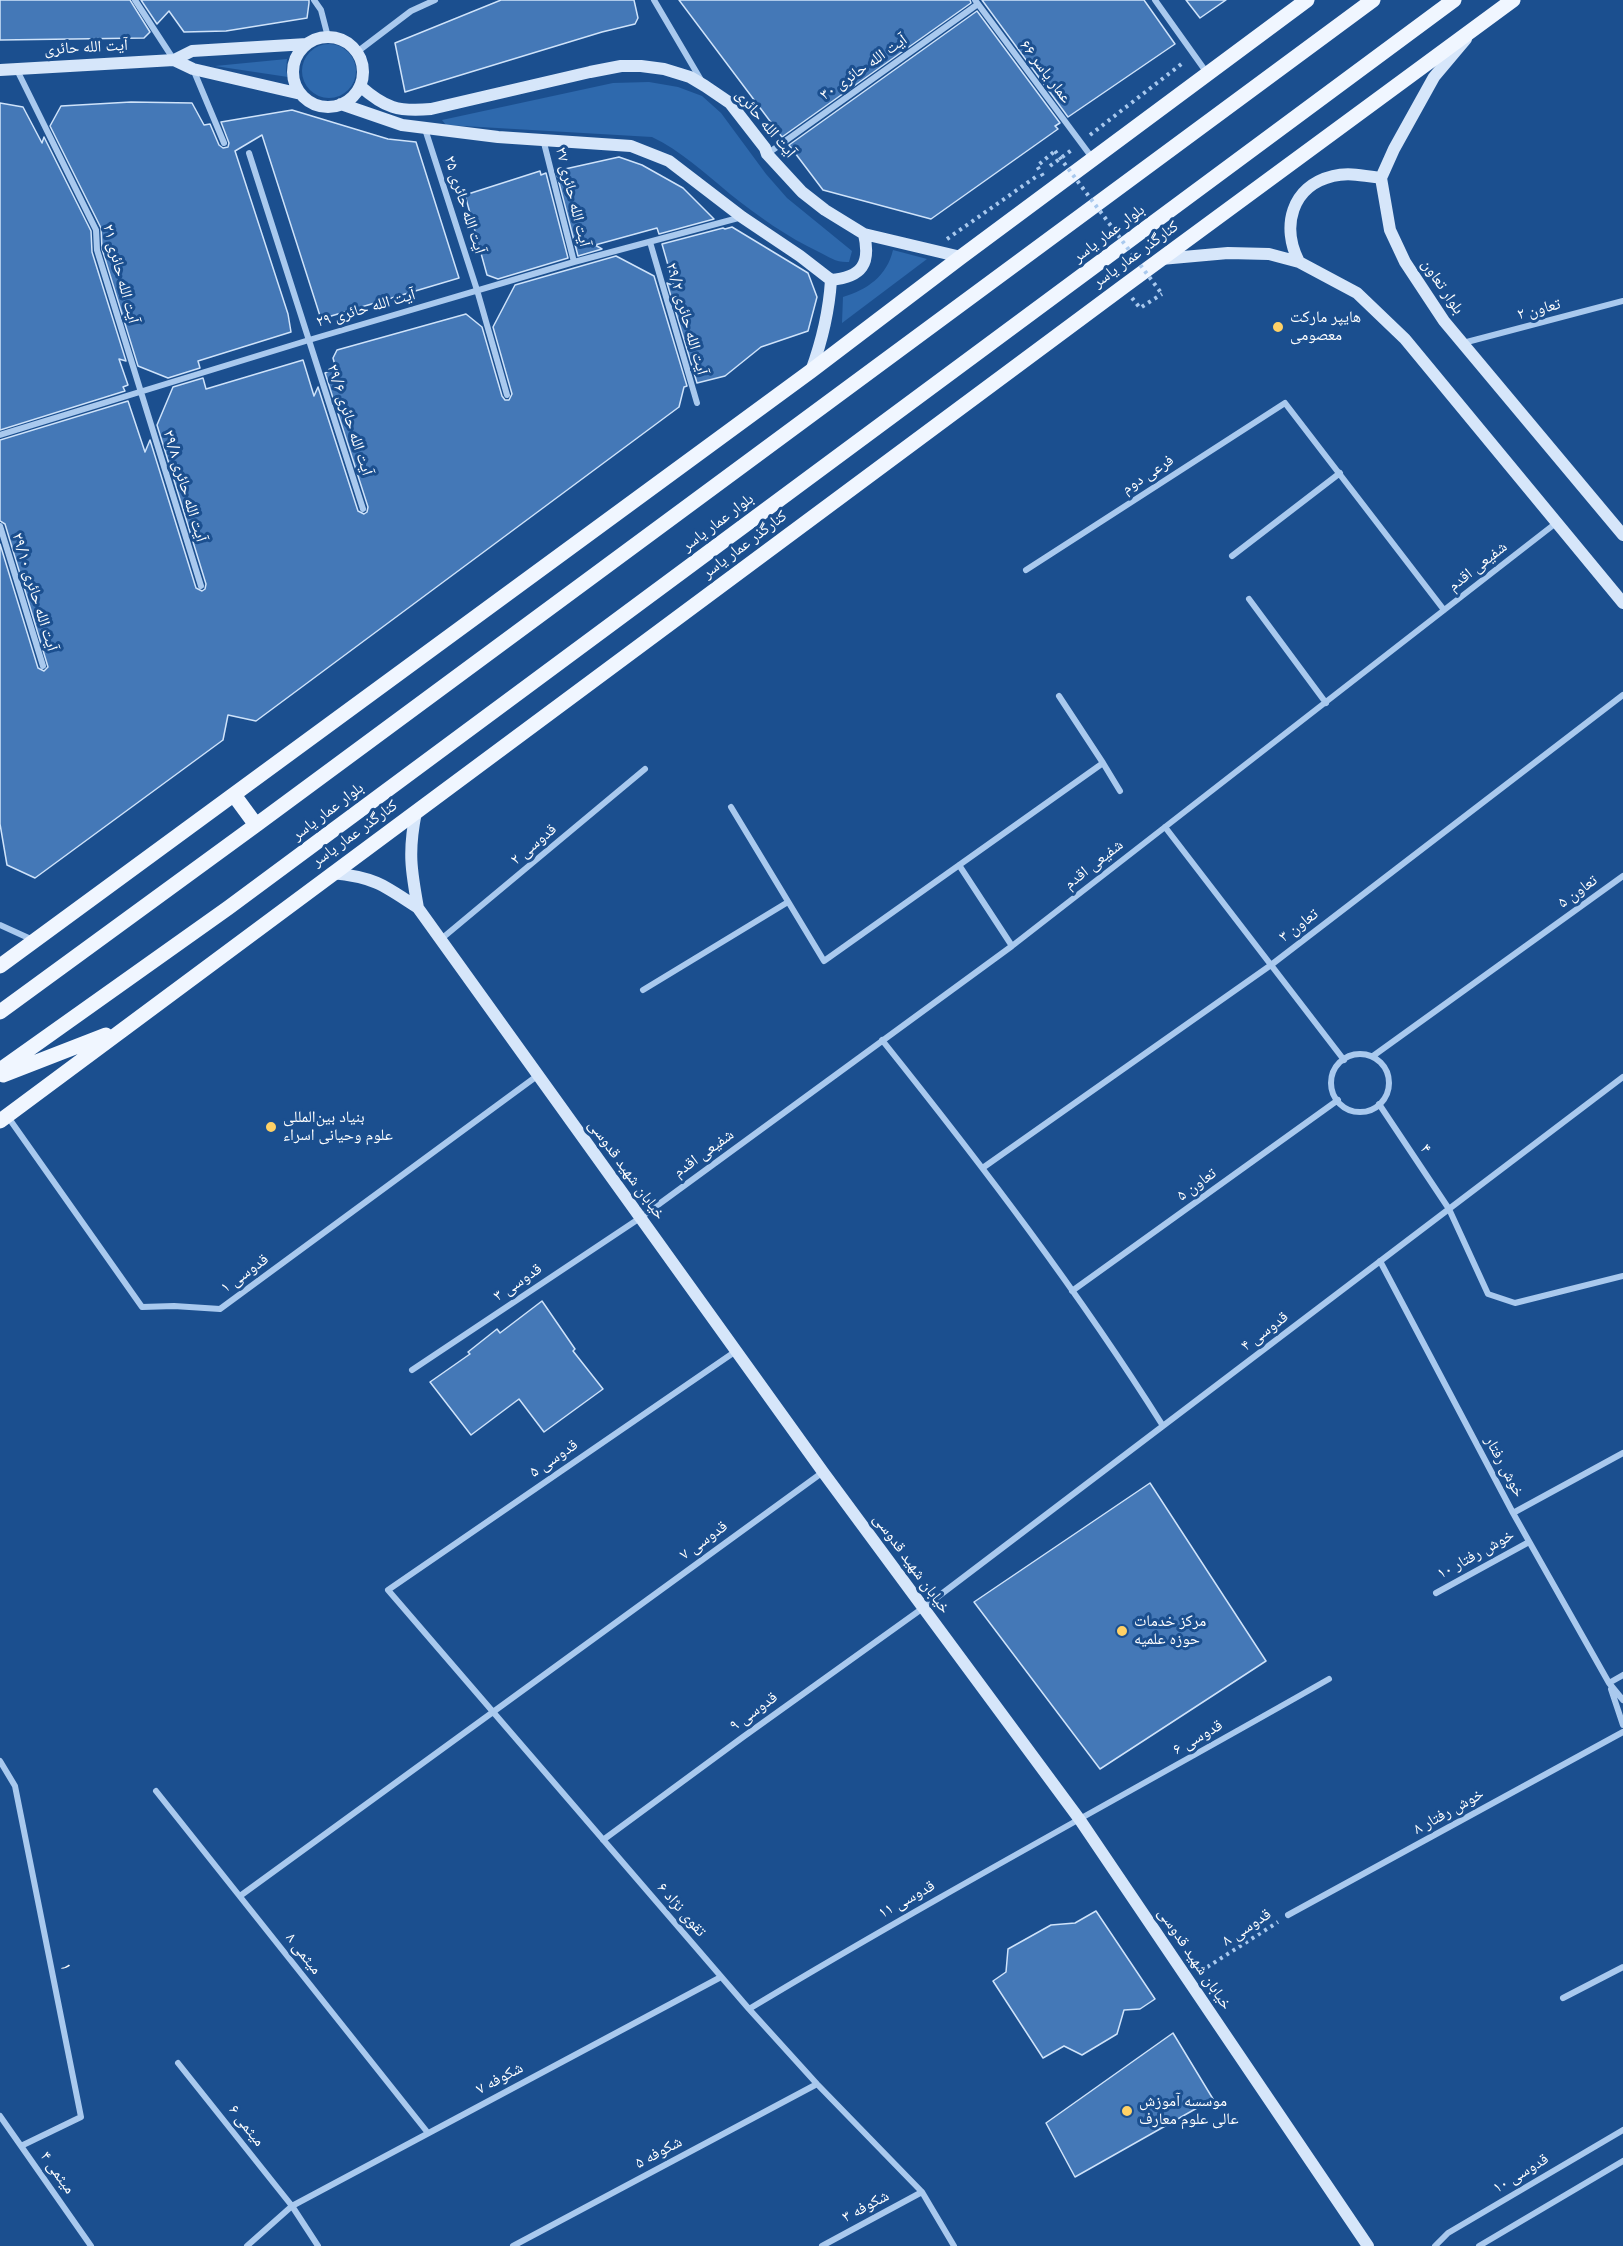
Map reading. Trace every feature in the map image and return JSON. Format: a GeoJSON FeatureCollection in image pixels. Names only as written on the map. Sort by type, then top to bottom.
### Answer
{"type":"FeatureCollection","features":[{"type":"Feature","properties":{"kind":"main road"},"geometry":{"type":"LineString","coordinates":[[0,966],[811,371],[1306,0]]}},
{"type":"Feature","properties":{"kind":"main road","name":"بلوار عمار یاسر"},"geometry":{"type":"LineString","coordinates":[[0,1012],[1373,0]]}},
{"type":"Feature","properties":{"kind":"main road","name":"بلوار عمار یاسر"},"geometry":{"type":"LineString","coordinates":[[0,1070],[238,901],[1454,0]]}},
{"type":"Feature","properties":{"kind":"main road","name":"کنارگذر عمار یاسر"},"geometry":{"type":"LineString","coordinates":[[3,1118],[1514,0]]}},
{"type":"Feature","properties":{"kind":"main road"},"geometry":{"type":"LineString","coordinates":[[1299,262],[1292,248],[1289,232],[1291,217],[1297,202],[1319,181],[1334,175],[1350,174],[1381,178],[1394,149],[1434,77],[1475,28]]}},
{"type":"Feature","properties":{"kind":"main road"},"geometry":{"type":"LineString","coordinates":[[328,37],[345,41],[357,52],[362,66],[360,86],[350,99],[330,106],[309,101],[301,94],[295,84],[293,66],[296,57],[307,44],[313,40],[328,37]]}},
{"type":"Feature","properties":{"kind":"main road","name":"آیت الله حائری"},"geometry":{"type":"LineString","coordinates":[[0,70],[174,60],[192,51],[307,44]]}},
{"type":"Feature","properties":{"kind":"main road","name":"آیت الله حائری"},"geometry":{"type":"LineString","coordinates":[[174,60],[193,69],[301,94]]}},
{"type":"Feature","properties":{"kind":"main road","name":"آیت الله حائری"},"geometry":{"type":"LineString","coordinates":[[360,86],[377,101],[392,108],[409,111],[431,109],[621,66],[664,69],[690,78],[730,104],[765,148],[766,154],[802,192],[825,210],[864,234],[961,257]]}},
{"type":"Feature","properties":{"kind":"main road"},"geometry":{"type":"LineString","coordinates":[[341,104],[402,125],[498,137],[631,146],[669,160],[742,217],[831,280],[849,278],[864,265],[867,248],[864,234]]}},
{"type":"Feature","properties":{"kind":"main road","name":"بلوار تعاون"},"geometry":{"type":"LineString","coordinates":[[1381,178],[1390,230],[1405,262],[1444,321],[1623,535]]}},
{"type":"Feature","properties":{"kind":"main road"},"geometry":{"type":"LineString","coordinates":[[1161,259],[1228,253],[1269,254],[1299,262],[1357,293],[1405,339],[1623,603]]}},
{"type":"Feature","properties":{"kind":"main road"},"geometry":{"type":"LineString","coordinates":[[811,371],[819,350],[829,307],[831,280]]}},
{"type":"Feature","properties":{"kind":"main road"},"geometry":{"type":"LineString","coordinates":[[234,795],[256,825]]}},
{"type":"Feature","properties":{"kind":"main road"},"geometry":{"type":"LineString","coordinates":[[416,812],[410,840],[411,870],[418,908]]}},
{"type":"Feature","properties":{"kind":"main road"},"geometry":{"type":"LineString","coordinates":[[332,873],[360,876],[382,884],[418,908]]}},
{"type":"Feature","properties":{"kind":"main road","name":"خیابان شهید قدوسی"},"geometry":{"type":"LineString","coordinates":[[418,908],[823,1472],[1080,1820],[1368,2246]]}},
{"type":"Feature","properties":{"kind":"main road"},"geometry":{"type":"LineString","coordinates":[[0,1076],[124,1028]]}},
{"type":"Feature","properties":{"kind":"street"},"geometry":{"type":"LineString","coordinates":[[135,0],[174,60]]}},
{"type":"Feature","properties":{"kind":"street"},"geometry":{"type":"LineString","coordinates":[[314,0],[321,10],[328,37]]}},
{"type":"Feature","properties":{"kind":"street"},"geometry":{"type":"LineString","coordinates":[[357,52],[411,11],[435,0]]}},
{"type":"Feature","properties":{"kind":"street"},"geometry":{"type":"LineString","coordinates":[[654,0],[705,86]]}},
{"type":"Feature","properties":{"kind":"street"},"geometry":{"type":"LineString","coordinates":[[1155,0],[1207,73]]}},
{"type":"Feature","properties":{"kind":"street","name":"عمار یاسر ۶۶"},"geometry":{"type":"LineString","coordinates":[[976,2],[1094,160]]}},
{"type":"Feature","properties":{"kind":"street","name":"آیت الله حائری ۳۰"},"geometry":{"type":"LineString","coordinates":[[766,154],[976,2]]}},
{"type":"Feature","properties":{"kind":"street","name":"آیت الله حائری ۲۱"},"geometry":{"type":"LineString","coordinates":[[17,69],[96,230],[97,250],[141,393]]}},
{"type":"Feature","properties":{"kind":"street"},"geometry":{"type":"LineString","coordinates":[[193,69],[224,143]]}},
{"type":"Feature","properties":{"kind":"street","name":"آیت الله حائری ۲۵"},"geometry":{"type":"LineString","coordinates":[[425,128],[477,290],[507,395]]}},
{"type":"Feature","properties":{"kind":"street","name":"آیت الله حائری ۲۷"},"geometry":{"type":"LineString","coordinates":[[543,139],[574,262]]}},
{"type":"Feature","properties":{"kind":"street","name":"آیت الله حائری ۲۹/۶"},"geometry":{"type":"LineString","coordinates":[[249,153],[363,509]]}},
{"type":"Feature","properties":{"kind":"street","name":"آیت الله حائری ۲۹"},"geometry":{"type":"LineString","coordinates":[[0,435],[477,290],[742,217]]}},
{"type":"Feature","properties":{"kind":"street","name":"آیت الله حائری ۲۹/۲"},"geometry":{"type":"LineString","coordinates":[[650,242],[697,403]]}},
{"type":"Feature","properties":{"kind":"street","name":"تعاون ۲"},"geometry":{"type":"LineString","coordinates":[[1463,343],[1623,301]]}},
{"type":"Feature","properties":{"kind":"street","name":"آیت الله حائری ۲۹/۸"},"geometry":{"type":"LineString","coordinates":[[141,393],[201,586]]}},
{"type":"Feature","properties":{"kind":"street","name":"فرعی دوم"},"geometry":{"type":"LineString","coordinates":[[1026,570],[1285,403],[1340,473]]}},
{"type":"Feature","properties":{"kind":"street"},"geometry":{"type":"LineString","coordinates":[[1232,556],[1340,473],[1444,610]]}},
{"type":"Feature","properties":{"kind":"street","name":"شفیعی اقدم"},"geometry":{"type":"LineString","coordinates":[[640,1218],[1012,946],[1557,523]]}},
{"type":"Feature","properties":{"kind":"street","name":"آیت الله حائری ۲۹/۱۰"},"geometry":{"type":"LineString","coordinates":[[0,526],[43,666]]}},
{"type":"Feature","properties":{"kind":"street"},"geometry":{"type":"LineString","coordinates":[[1249,599],[1326,703]]}},
{"type":"Feature","properties":{"kind":"street","name":"تعاون ۳"},"geometry":{"type":"LineString","coordinates":[[984,1167],[1271,965],[1623,695]]}},
{"type":"Feature","properties":{"kind":"street"},"geometry":{"type":"LineString","coordinates":[[1059,696],[1120,791]]}},
{"type":"Feature","properties":{"kind":"street"},"geometry":{"type":"LineString","coordinates":[[730,807],[824,961],[1103,763]]}},
{"type":"Feature","properties":{"kind":"street","name":"قدوسی ۲"},"geometry":{"type":"LineString","coordinates":[[440,941],[645,770]]}},
{"type":"Feature","properties":{"kind":"street"},"geometry":{"type":"LineString","coordinates":[[1165,827],[1344,1060]]}},
{"type":"Feature","properties":{"kind":"street"},"geometry":{"type":"LineString","coordinates":[[959,865],[1012,946]]}},
{"type":"Feature","properties":{"kind":"street","name":"تعاون ۵"},"geometry":{"type":"LineString","coordinates":[[1373,1056],[1623,876]]}},
{"type":"Feature","properties":{"kind":"street"},"geometry":{"type":"LineString","coordinates":[[644,990],[788,902]]}},
{"type":"Feature","properties":{"kind":"street"},"geometry":{"type":"LineString","coordinates":[[0,925],[34,941]]}},
{"type":"Feature","properties":{"kind":"street"},"geometry":{"type":"LineString","coordinates":[[882,1040],[984,1167],[1072,1291],[1163,1426]]}},
{"type":"Feature","properties":{"kind":"street"},"geometry":{"type":"LineString","coordinates":[[1352,1054],[1373,1056],[1386,1069],[1389,1078],[1386,1097],[1372,1110],[1353,1112],[1344,1108],[1332,1093],[1332,1074],[1336,1065],[1352,1054]]}},
{"type":"Feature","properties":{"kind":"street","name":"قدوسی ۱"},"geometry":{"type":"LineString","coordinates":[[3,1118],[142,1308],[174,1306],[220,1309],[537,1076]]}},
{"type":"Feature","properties":{"kind":"street","name":"قدوسی ۴"},"geometry":{"type":"LineString","coordinates":[[923,1608],[1623,1077]]}},
{"type":"Feature","properties":{"kind":"street","name":"تعاون ۵"},"geometry":{"type":"LineString","coordinates":[[1072,1291],[1338,1100]]}},
{"type":"Feature","properties":{"kind":"street","name":"۴"},"geometry":{"type":"LineString","coordinates":[[1379,1104],[1449,1209],[1488,1294],[1515,1303],[1623,1276]]}},
{"type":"Feature","properties":{"kind":"street","name":"قدوسی ۳"},"geometry":{"type":"LineString","coordinates":[[412,1370],[640,1218]]}},
{"type":"Feature","properties":{"kind":"street","name":"خوش رفتار"},"geometry":{"type":"LineString","coordinates":[[1380,1261],[1529,1542],[1609,1683],[1623,1700]]}},
{"type":"Feature","properties":{"kind":"street","name":"قدوسی ۵"},"geometry":{"type":"LineString","coordinates":[[388,1590],[736,1351]]}},
{"type":"Feature","properties":{"kind":"street"},"geometry":{"type":"LineString","coordinates":[[1513,1513],[1623,1454]]}},
{"type":"Feature","properties":{"kind":"street","name":"قدوسی ۷"},"geometry":{"type":"LineString","coordinates":[[240,1896],[823,1472]]}},
{"type":"Feature","properties":{"kind":"street","name":"خوش رفتار ۱۰"},"geometry":{"type":"LineString","coordinates":[[1436,1593],[1529,1542]]}},
{"type":"Feature","properties":{"kind":"street","name":"تقوی نژاد ۶"},"geometry":{"type":"LineString","coordinates":[[388,1590],[749,2009],[816,2084],[922,2192],[954,2246]]}},
{"type":"Feature","properties":{"kind":"street","name":"قدوسی ۹"},"geometry":{"type":"LineString","coordinates":[[603,1840],[923,1608]]}},
{"type":"Feature","properties":{"kind":"street"},"geometry":{"type":"LineString","coordinates":[[1609,1683],[1623,1675]]}},
{"type":"Feature","properties":{"kind":"street","name":"قدوسی ۶"},"geometry":{"type":"LineString","coordinates":[[1080,1820],[1329,1679]]}},
{"type":"Feature","properties":{"kind":"street","name":"خوش رفتار"},"geometry":{"type":"LineString","coordinates":[[1609,1683],[1623,1725]]}},
{"type":"Feature","properties":{"kind":"street","name":"خوش رفتار ۸"},"geometry":{"type":"LineString","coordinates":[[1288,1915],[1623,1732]]}},
{"type":"Feature","properties":{"kind":"street","name":"۱"},"geometry":{"type":"LineString","coordinates":[[0,1761],[15,1786],[81,2117],[21,2146]]}},
{"type":"Feature","properties":{"kind":"street","name":"میثمی ۸"},"geometry":{"type":"LineString","coordinates":[[156,1791],[428,2133]]}},
{"type":"Feature","properties":{"kind":"street","name":"قدوسی ۱۱"},"geometry":{"type":"LineString","coordinates":[[749,2009],[878,1931],[1080,1820]]}},
{"type":"Feature","properties":{"kind":"street"},"geometry":{"type":"LineString","coordinates":[[1563,1998],[1623,1967]]}},
{"type":"Feature","properties":{"kind":"street","name":"شکوفه ۷"},"geometry":{"type":"LineString","coordinates":[[247,2246],[292,2206],[721,1977]]}},
{"type":"Feature","properties":{"kind":"street","name":"میثمی ۶"},"geometry":{"type":"LineString","coordinates":[[178,2063],[292,2206],[318,2246]]}},
{"type":"Feature","properties":{"kind":"street","name":"شکوفه ۵"},"geometry":{"type":"LineString","coordinates":[[513,2246],[816,2084]]}},
{"type":"Feature","properties":{"kind":"street","name":"میثمی ۴"},"geometry":{"type":"LineString","coordinates":[[0,2116],[91,2246]]}},
{"type":"Feature","properties":{"kind":"street","name":"قدوسی ۱۰"},"geometry":{"type":"LineString","coordinates":[[1435,2246],[1448,2233],[1623,2130]]}},
{"type":"Feature","properties":{"kind":"street"},"geometry":{"type":"LineString","coordinates":[[1479,2246],[1623,2161]]}},
{"type":"Feature","properties":{"kind":"street","name":"شکوفه ۳"},"geometry":{"type":"LineString","coordinates":[[822,2246],[922,2192]]}},
{"type":"Feature","properties":{"kind":"path"},"geometry":{"type":"LineString","coordinates":[[932,250],[1041,173],[1194,54]]}},
{"type":"Feature","properties":{"kind":"path"},"geometry":{"type":"LineString","coordinates":[[1037,166],[1055,152],[1162,294],[1140,308]]}},
{"type":"Feature","properties":{"kind":"path","name":"قدوسی ۸"},"geometry":{"type":"LineString","coordinates":[[1188,1980],[1288,1915]]}},
{"type":"Feature","properties":{"kind":"shaded area"},"geometry":{"type":"Polygon","coordinates":[[[329,44],[339,46],[348,52],[354,61],[356,71],[354,81],[348,90],[339,96],[329,98],[319,96],[310,90],[304,81],[302,71],[304,61],[310,52],[319,46],[329,44]]]}},
{"type":"Feature","properties":{"kind":"shaded area"},"geometry":{"type":"Polygon","coordinates":[[[287,59],[288,77],[215,66],[287,59]]]}},
{"type":"Feature","properties":{"kind":"shaded area"},"geometry":{"type":"Polygon","coordinates":[[[649,82],[678,87],[702,96],[721,113],[766,174],[787,198],[852,251],[849,262],[833,259],[784,233],[683,156],[652,137],[446,125],[442,120],[613,83],[649,82]]]}},
{"type":"Feature","properties":{"kind":"shaded area"},"geometry":{"type":"Polygon","coordinates":[[[893,250],[927,259],[842,323],[843,297],[875,281],[886,267],[893,250]]]}},
{"type":"Feature","properties":{"kind":"building"},"geometry":{"type":"Polygon","coordinates":[[[0,0],[130,0],[150,32],[144,38],[0,40],[0,0]]]}},
{"type":"Feature","properties":{"kind":"building"},"geometry":{"type":"Polygon","coordinates":[[[141,0],[309,0],[309,3],[307,18],[226,31],[184,32],[169,11],[157,24],[141,0]]]}},
{"type":"Feature","properties":{"kind":"building"},"geometry":{"type":"Polygon","coordinates":[[[501,0],[634,0],[638,18],[635,24],[405,92],[395,43],[501,0]]]}},
{"type":"Feature","properties":{"kind":"building"},"geometry":{"type":"Polygon","coordinates":[[[679,0],[970,0],[971,3],[782,137],[679,0]]]}},
{"type":"Feature","properties":{"kind":"building"},"geometry":{"type":"Polygon","coordinates":[[[982,0],[1144,0],[1175,44],[1068,117],[982,0]]]}},
{"type":"Feature","properties":{"kind":"building"},"geometry":{"type":"Polygon","coordinates":[[[1186,0],[1226,0],[1200,18],[1186,0]]]}},
{"type":"Feature","properties":{"kind":"building"},"geometry":{"type":"Polygon","coordinates":[[[977,11],[1060,123],[1055,126],[1058,129],[931,219],[823,190],[789,145],[977,11]]]}},
{"type":"Feature","properties":{"kind":"building"},"geometry":{"type":"Polygon","coordinates":[[[131,102],[192,103],[204,125],[210,124],[219,145],[223,148],[228,147],[229,143],[221,122],[292,110],[388,139],[416,142],[459,278],[321,319],[262,135],[235,151],[288,314],[291,332],[198,361],[200,368],[168,378],[138,366],[102,249],[101,228],[50,126],[61,106],[131,102]]]}},
{"type":"Feature","properties":{"kind":"building"},"geometry":{"type":"Polygon","coordinates":[[[0,103],[23,107],[42,143],[44,137],[91,231],[92,252],[126,361],[119,359],[128,385],[123,387],[125,391],[0,430],[0,103]]]}},
{"type":"Feature","properties":{"kind":"building"},"geometry":{"type":"Polygon","coordinates":[[[619,157],[642,165],[683,188],[714,219],[659,234],[657,228],[595,245],[602,249],[578,256],[556,171],[619,157]]]}},
{"type":"Feature","properties":{"kind":"building"},"geometry":{"type":"Polygon","coordinates":[[[540,171],[541,175],[546,173],[568,258],[498,279],[487,275],[465,195],[540,171]]]}},
{"type":"Feature","properties":{"kind":"building"},"geometry":{"type":"Polygon","coordinates":[[[732,227],[808,273],[817,297],[808,331],[761,347],[725,376],[697,383],[667,283],[674,286],[662,244],[732,227]]]}},
{"type":"Feature","properties":{"kind":"building"},"geometry":{"type":"Polygon","coordinates":[[[616,256],[654,276],[687,386],[684,387],[679,407],[256,721],[228,715],[223,740],[35,878],[7,865],[0,824],[0,544],[38,668],[44,671],[48,667],[5,524],[0,521],[0,440],[128,401],[145,452],[150,440],[196,588],[202,591],[206,584],[157,425],[173,387],[203,378],[206,389],[303,360],[314,396],[318,387],[358,511],[364,514],[368,507],[325,373],[336,369],[333,358],[337,350],[466,314],[482,327],[502,396],[505,400],[509,400],[512,394],[493,327],[515,285],[616,256]]]}},
{"type":"Feature","properties":{"kind":"building"},"geometry":{"type":"Polygon","coordinates":[[[542,1301],[575,1349],[573,1351],[603,1389],[544,1432],[519,1399],[471,1435],[430,1382],[470,1354],[468,1352],[497,1329],[500,1333],[542,1301]]]}},
{"type":"Feature","properties":{"kind":"building","name":"مرکز خدمات حوزه علمیه"},"geometry":{"type":"Polygon","coordinates":[[[1150,1483],[1266,1661],[1100,1769],[974,1602],[1150,1483]]]}},
{"type":"Feature","properties":{"kind":"building"},"geometry":{"type":"Polygon","coordinates":[[[1096,1911],[1155,1999],[1140,2009],[1124,2010],[1117,2034],[1082,2055],[1064,2046],[1043,2058],[993,1981],[1006,1972],[1008,1949],[1051,1925],[1075,1923],[1096,1911]]]}},
{"type":"Feature","properties":{"kind":"building","name":"موسسه آموزش عالی علوم معارف"},"geometry":{"type":"Polygon","coordinates":[[[1173,2033],[1213,2099],[1075,2177],[1046,2123],[1173,2033]]]}},
{"type":"Feature","properties":{"kind":"place","name":"هایپر مارکت معصومی"},"geometry":{"type":"Point","coordinates":[1278,327]}},
{"type":"Feature","properties":{"kind":"place","name":"بنیاد بین‌المللی علوم وحیانی اسراء"},"geometry":{"type":"Point","coordinates":[271,1127]}},
{"type":"Feature","properties":{"kind":"place","name":"مرکز خدمات حوزه علمیه"},"geometry":{"type":"Point","coordinates":[1122,1631]}},
{"type":"Feature","properties":{"kind":"place","name":"موسسه آموزش عالی علوم معارف"},"geometry":{"type":"Point","coordinates":[1127,2111]}}]}
